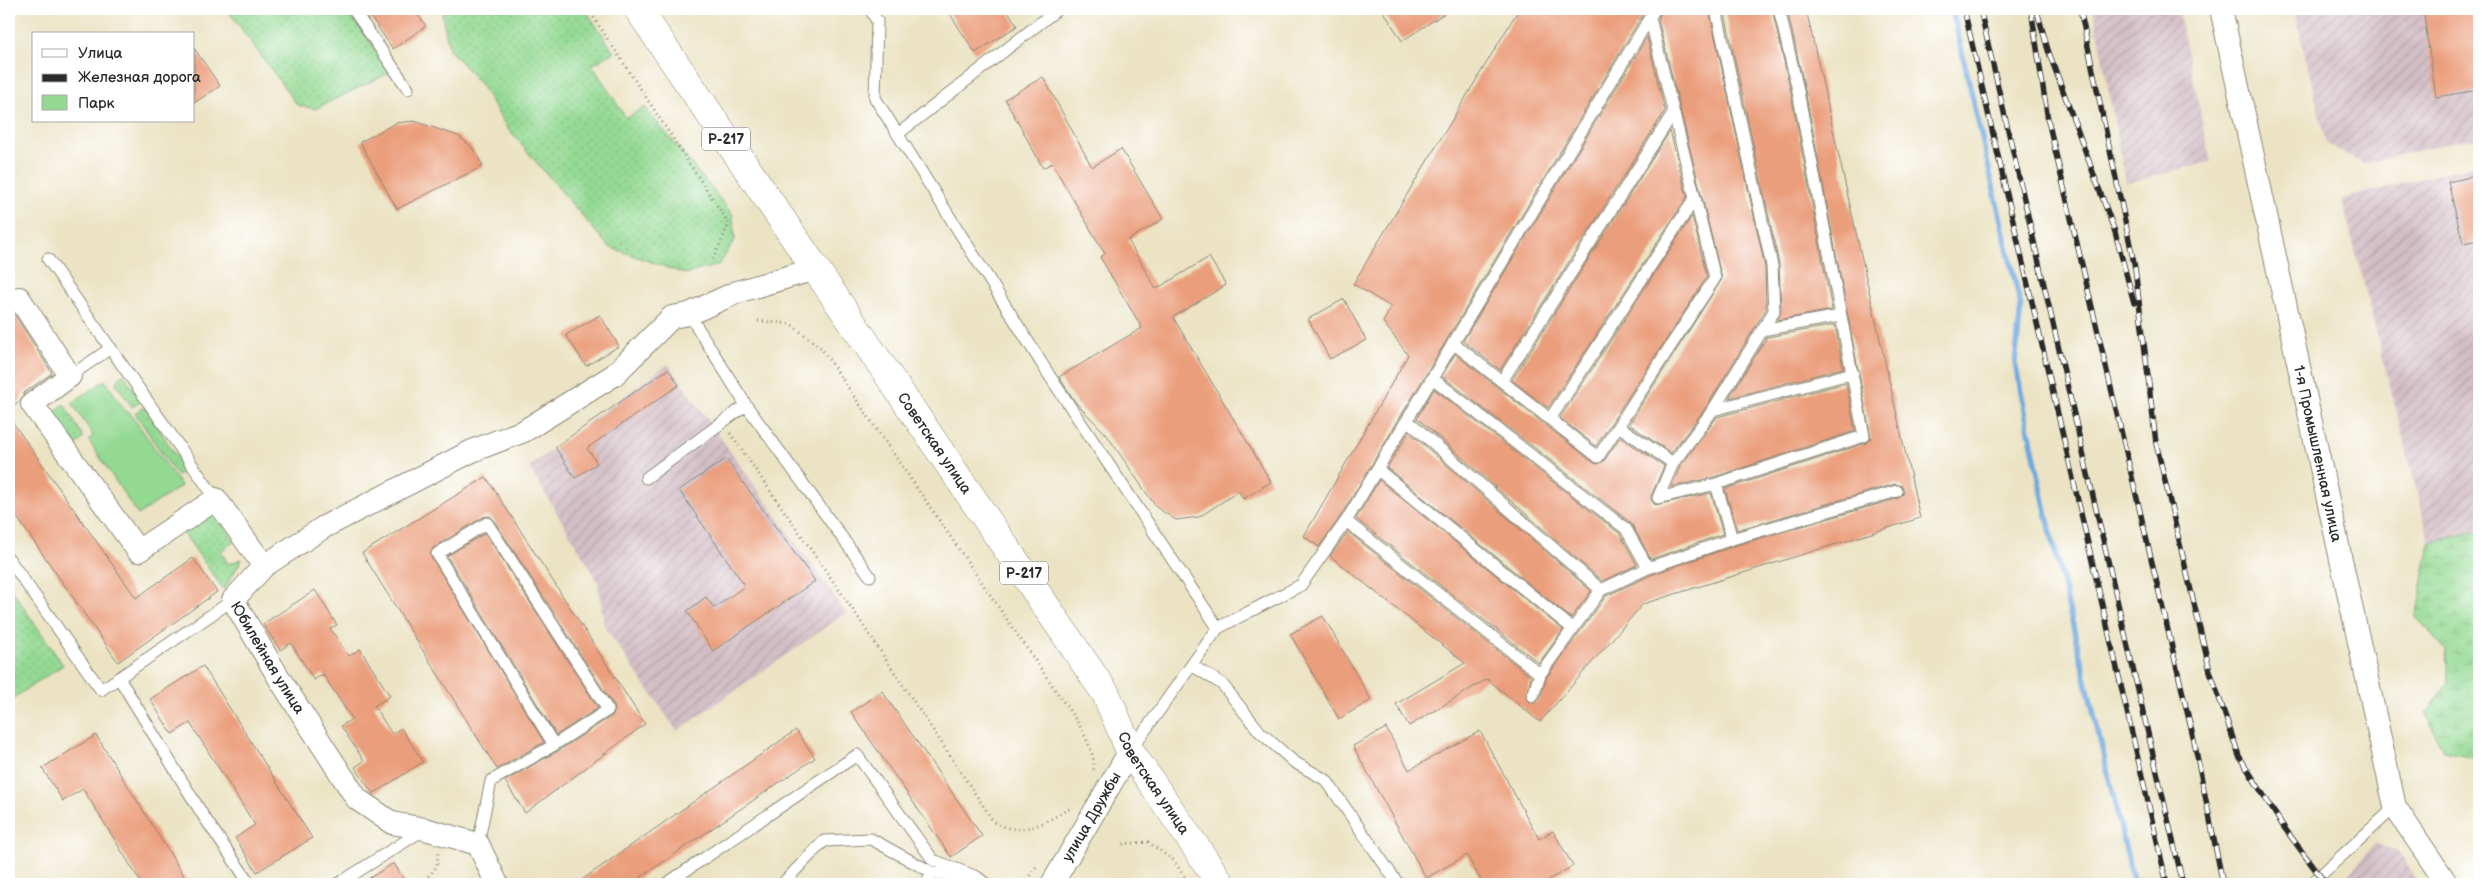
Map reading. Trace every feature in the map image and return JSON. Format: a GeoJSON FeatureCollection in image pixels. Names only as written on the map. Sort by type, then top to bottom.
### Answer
{"type":"FeatureCollection","features":[{"type":"Feature","properties":{"kind":"highway","name":"Советская улица"},"geometry":{"type":"LineString","coordinates":[[638,9],[1106,694],[1130,751],[1221,884]]}},
{"type":"Feature","properties":{"kind":"street","name":"1-я Промышленная улица"},"geometry":{"type":"LineString","coordinates":[[2220,9],[2394,807],[2447,884]]}},
{"type":"Feature","properties":{"kind":"street","name":"Юбилейная улица"},"geometry":{"type":"LineString","coordinates":[[478,844],[432,831],[392,823],[357,799],[279,678],[233,600],[264,566],[324,527],[472,451],[524,431],[614,375],[672,317],[689,314],[737,292],[815,269]]}},
{"type":"Feature","properties":{"kind":"street"},"geometry":{"type":"LineString","coordinates":[[14,301],[70,376],[32,404],[138,551],[216,499],[264,566]]}},
{"type":"Feature","properties":{"kind":"street","name":"улица Дружбы"},"geometry":{"type":"LineString","coordinates":[[1052,884],[1130,751]]}},
{"type":"Feature","properties":{"kind":"street"},"geometry":{"type":"LineString","coordinates":[[478,844],[497,884]]}},
{"type":"Feature","properties":{"kind":"lane"},"geometry":{"type":"LineString","coordinates":[[353,9],[408,89]]}},
{"type":"Feature","properties":{"kind":"lane"},"geometry":{"type":"LineString","coordinates":[[870,9],[877,21],[875,98],[1049,375],[1218,628]]}},
{"type":"Feature","properties":{"kind":"lane"},"geometry":{"type":"LineString","coordinates":[[898,134],[1058,9]]}},
{"type":"Feature","properties":{"kind":"lane"},"geometry":{"type":"LineString","coordinates":[[1716,9],[1772,266],[1774,311],[1713,410],[1673,463],[1658,498],[1716,484],[1864,436],[1854,373],[1840,316],[1797,86],[1779,9]]}},
{"type":"Feature","properties":{"kind":"lane"},"geometry":{"type":"LineString","coordinates":[[1454,342],[1598,457],[1715,278],[1673,113],[1652,13]]}},
{"type":"Feature","properties":{"kind":"lane"},"geometry":{"type":"LineString","coordinates":[[1130,751],[1193,666],[1218,628],[1301,585],[1346,521],[1652,13]]}},
{"type":"Feature","properties":{"kind":"lane"},"geometry":{"type":"LineString","coordinates":[[1502,381],[1673,113]]}},
{"type":"Feature","properties":{"kind":"lane"},"geometry":{"type":"LineString","coordinates":[[1550,419],[1695,198]]}},
{"type":"Feature","properties":{"kind":"lane"},"geometry":{"type":"LineString","coordinates":[[48,258],[216,499]]}},
{"type":"Feature","properties":{"kind":"lane"},"geometry":{"type":"LineString","coordinates":[[689,314],[746,405],[870,576]]}},
{"type":"Feature","properties":{"kind":"lane"},"geometry":{"type":"LineString","coordinates":[[1762,330],[1840,316]]}},
{"type":"Feature","properties":{"kind":"lane"},"geometry":{"type":"LineString","coordinates":[[70,376],[111,348]]}},
{"type":"Feature","properties":{"kind":"lane"},"geometry":{"type":"LineString","coordinates":[[1713,410],[1854,373]]}},
{"type":"Feature","properties":{"kind":"lane"},"geometry":{"type":"LineString","coordinates":[[1432,378],[1626,530],[1648,568]]}},
{"type":"Feature","properties":{"kind":"lane"},"geometry":{"type":"LineString","coordinates":[[646,478],[746,405]]}},
{"type":"Feature","properties":{"kind":"lane"},"geometry":{"type":"LineString","coordinates":[[1407,420],[1601,590]]}},
{"type":"Feature","properties":{"kind":"lane"},"geometry":{"type":"LineString","coordinates":[[1618,426],[1673,463]]}},
{"type":"Feature","properties":{"kind":"lane"},"geometry":{"type":"LineString","coordinates":[[1377,469],[1573,629]]}},
{"type":"Feature","properties":{"kind":"lane"},"geometry":{"type":"LineString","coordinates":[[1716,484],[1732,539]]}},
{"type":"Feature","properties":{"kind":"lane"},"geometry":{"type":"LineString","coordinates":[[1532,696],[1540,674],[1601,590],[1648,568],[1732,539],[1897,491]]}},
{"type":"Feature","properties":{"kind":"lane"},"geometry":{"type":"LineString","coordinates":[[1346,521],[1540,674]]}},
{"type":"Feature","properties":{"kind":"lane"},"geometry":{"type":"LineString","coordinates":[[478,844],[491,782],[554,745],[608,710],[487,523],[437,554],[554,745]]}},
{"type":"Feature","properties":{"kind":"lane"},"geometry":{"type":"LineString","coordinates":[[9,559],[101,690],[233,600]]}},
{"type":"Feature","properties":{"kind":"lane"},"geometry":{"type":"LineString","coordinates":[[1193,666],[1222,684],[1260,732],[1294,762],[1326,780],[1398,884]]}},
{"type":"Feature","properties":{"kind":"lane"},"geometry":{"type":"LineString","coordinates":[[118,678],[204,817],[250,884]]}},
{"type":"Feature","properties":{"kind":"lane"},"geometry":{"type":"LineString","coordinates":[[666,884],[857,755],[933,860],[982,881]]}},
{"type":"Feature","properties":{"kind":"lane"},"geometry":{"type":"LineString","coordinates":[[2311,884],[2394,807]]}},
{"type":"Feature","properties":{"kind":"lane"},"geometry":{"type":"LineString","coordinates":[[338,884],[432,831]]}},
{"type":"Feature","properties":{"kind":"lane"},"geometry":{"type":"LineString","coordinates":[[782,884],[824,840],[871,839],[933,873],[982,881]]}},
{"type":"Feature","properties":{"kind":"lane"},"geometry":{"type":"LineString","coordinates":[[926,884],[933,873]]}},
{"type":"Feature","properties":{"kind":"path"},"geometry":{"type":"LineString","coordinates":[[588,9],[729,224],[713,259]]}},
{"type":"Feature","properties":{"kind":"path"},"geometry":{"type":"LineString","coordinates":[[758,321],[791,324],[821,348],[1080,726],[1094,766],[1092,775]]}},
{"type":"Feature","properties":{"kind":"path"},"geometry":{"type":"LineString","coordinates":[[722,422],[853,610],[994,822],[1014,830],[1030,829],[1082,803]]}},
{"type":"Feature","properties":{"kind":"path"},"geometry":{"type":"LineString","coordinates":[[422,884],[437,866],[432,831]]}},
{"type":"Feature","properties":{"kind":"path"},"geometry":{"type":"LineString","coordinates":[[1123,844],[1148,842],[1173,860],[1190,884]]}},
{"type":"Feature","properties":{"kind":"path"},"geometry":{"type":"LineString","coordinates":[[1024,884],[1040,862]]}},
{"type":"Feature","properties":{"kind":"shaded area"},"geometry":{"type":"Polygon","coordinates":[[[2093,9],[2178,9],[2211,162],[2126,183],[2093,9]]]}},
{"type":"Feature","properties":{"kind":"shaded area"},"geometry":{"type":"Polygon","coordinates":[[[2294,9],[2479,9],[2479,139],[2452,142],[2364,164],[2326,143],[2294,9]]]}},
{"type":"Feature","properties":{"kind":"shaded area"},"geometry":{"type":"Polygon","coordinates":[[[2479,164],[2479,530],[2430,543],[2342,199],[2479,164]]]}},
{"type":"Feature","properties":{"kind":"shaded area"},"geometry":{"type":"Polygon","coordinates":[[[668,364],[846,613],[677,731],[604,626],[598,581],[529,467],[668,364]]]}},
{"type":"Feature","properties":{"kind":"shaded area"},"geometry":{"type":"Polygon","coordinates":[[[2375,843],[2398,852],[2420,884],[2342,884],[2375,843]]]}},
{"type":"Feature","properties":{"kind":"green space"},"geometry":{"type":"Polygon","coordinates":[[[227,9],[347,9],[391,72],[315,109],[297,105],[227,9]]]}},
{"type":"Feature","properties":{"kind":"green space"},"geometry":{"type":"Polygon","coordinates":[[[450,9],[585,9],[614,52],[592,65],[626,118],[645,107],[733,215],[735,240],[719,265],[685,274],[609,247],[507,128],[481,85],[449,49],[442,14],[450,9]]]}},
{"type":"Feature","properties":{"kind":"green space"},"geometry":{"type":"Polygon","coordinates":[[[123,374],[142,401],[132,407],[116,383],[123,374]]]}},
{"type":"Feature","properties":{"kind":"green space"},"geometry":{"type":"Polygon","coordinates":[[[105,380],[125,411],[130,413],[181,486],[138,515],[89,441],[93,435],[72,403],[105,380]]]}},
{"type":"Feature","properties":{"kind":"green space"},"geometry":{"type":"Polygon","coordinates":[[[64,404],[84,438],[76,445],[54,413],[64,404]]]}},
{"type":"Feature","properties":{"kind":"green space"},"geometry":{"type":"Polygon","coordinates":[[[145,407],[185,470],[177,476],[135,413],[145,407]]]}},
{"type":"Feature","properties":{"kind":"green space"},"geometry":{"type":"Polygon","coordinates":[[[211,510],[235,541],[221,551],[228,564],[242,559],[224,590],[181,530],[211,510]]]}},
{"type":"Feature","properties":{"kind":"green space"},"geometry":{"type":"Polygon","coordinates":[[[2479,530],[2479,758],[2443,751],[2426,714],[2448,683],[2446,650],[2416,617],[2430,543],[2479,530]]]}},
{"type":"Feature","properties":{"kind":"green space"},"geometry":{"type":"Polygon","coordinates":[[[9,586],[63,665],[9,701],[9,586]]]}},
{"type":"Feature","properties":{"kind":"building"},"geometry":{"type":"Polygon","coordinates":[[[365,9],[414,9],[426,26],[393,49],[365,9]]]}},
{"type":"Feature","properties":{"kind":"building"},"geometry":{"type":"Polygon","coordinates":[[[947,9],[1007,9],[1017,26],[975,53],[947,9]]]}},
{"type":"Feature","properties":{"kind":"building"},"geometry":{"type":"Polygon","coordinates":[[[1382,9],[1451,9],[1402,41],[1382,9]]]}},
{"type":"Feature","properties":{"kind":"building"},"geometry":{"type":"Polygon","coordinates":[[[1519,9],[1646,9],[1340,517],[1319,547],[1304,536],[1408,355],[1383,322],[1391,307],[1353,284],[1519,9]]]}},
{"type":"Feature","properties":{"kind":"building"},"geometry":{"type":"Polygon","coordinates":[[[1662,9],[1709,9],[1765,267],[1766,309],[1707,406],[1671,453],[1629,424],[1722,279],[1658,19],[1662,9]]]}},
{"type":"Feature","properties":{"kind":"building"},"geometry":{"type":"Polygon","coordinates":[[[1724,9],[1772,9],[1790,88],[1832,310],[1778,320],[1781,311],[1779,264],[1724,9]]]}},
{"type":"Feature","properties":{"kind":"building"},"geometry":{"type":"Polygon","coordinates":[[[1787,9],[1806,9],[1920,518],[1643,604],[1540,722],[1487,679],[1409,726],[1396,704],[1465,663],[1330,556],[1348,532],[1531,677],[1526,697],[1528,701],[1534,703],[1540,699],[1547,677],[1606,596],[1651,575],[1734,546],[1899,498],[1904,493],[1902,486],[1895,484],[1737,530],[1725,489],[1866,443],[1871,438],[1804,85],[1787,9]]]}},
{"type":"Feature","properties":{"kind":"building"},"geometry":{"type":"Polygon","coordinates":[[[2423,9],[2479,9],[2479,90],[2436,97],[2423,9]]]}},
{"type":"Feature","properties":{"kind":"building"},"geometry":{"type":"Polygon","coordinates":[[[1647,37],[1665,111],[1500,370],[1463,341],[1647,37]]]}},
{"type":"Feature","properties":{"kind":"building"},"geometry":{"type":"Polygon","coordinates":[[[195,49],[220,86],[195,102],[195,49]]]}},
{"type":"Feature","properties":{"kind":"building"},"geometry":{"type":"Polygon","coordinates":[[[1043,77],[1092,167],[1121,149],[1163,219],[1128,240],[1156,289],[1209,257],[1226,285],[1173,317],[1271,482],[1243,499],[1239,491],[1199,517],[1176,520],[1156,507],[1106,434],[1076,403],[1059,377],[1142,328],[1100,257],[1105,254],[1052,163],[1043,168],[1005,99],[1043,77]]]}},
{"type":"Feature","properties":{"kind":"building"},"geometry":{"type":"Polygon","coordinates":[[[414,121],[458,136],[471,146],[483,166],[397,209],[360,142],[396,123],[414,121]]]}},
{"type":"Feature","properties":{"kind":"building"},"geometry":{"type":"Polygon","coordinates":[[[1670,131],[1687,197],[1548,408],[1512,380],[1670,131]]]}},
{"type":"Feature","properties":{"kind":"building"},"geometry":{"type":"Polygon","coordinates":[[[2479,175],[2479,240],[2463,243],[2448,182],[2479,175]]]}},
{"type":"Feature","properties":{"kind":"building"},"geometry":{"type":"Polygon","coordinates":[[[1692,216],[1707,277],[1596,446],[1560,418],[1692,216]]]}},
{"type":"Feature","properties":{"kind":"building"},"geometry":{"type":"Polygon","coordinates":[[[1344,299],[1366,340],[1330,359],[1308,319],[1344,299]]]}},
{"type":"Feature","properties":{"kind":"building"},"geometry":{"type":"Polygon","coordinates":[[[9,306],[52,373],[24,393],[20,401],[9,408],[9,306]]]}},
{"type":"Feature","properties":{"kind":"building"},"geometry":{"type":"Polygon","coordinates":[[[600,315],[619,346],[586,366],[566,335],[600,315]]]}},
{"type":"Feature","properties":{"kind":"building"},"geometry":{"type":"Polygon","coordinates":[[[1835,325],[1843,368],[1729,398],[1767,337],[1835,325]]]}},
{"type":"Feature","properties":{"kind":"building"},"geometry":{"type":"Polygon","coordinates":[[[1455,354],[1594,463],[1598,464],[1604,461],[1620,437],[1664,466],[1651,496],[1651,500],[1655,505],[1711,493],[1723,534],[1651,559],[1631,523],[1442,376],[1455,354]]]}},
{"type":"Feature","properties":{"kind":"building"},"geometry":{"type":"Polygon","coordinates":[[[668,369],[679,385],[587,448],[597,463],[575,478],[555,447],[668,369]]]}},
{"type":"Feature","properties":{"kind":"building"},"geometry":{"type":"Polygon","coordinates":[[[1846,383],[1855,431],[1714,477],[1671,487],[1680,467],[1717,417],[1846,383]]]}},
{"type":"Feature","properties":{"kind":"building"},"geometry":{"type":"Polygon","coordinates":[[[1434,389],[1620,534],[1637,565],[1602,581],[1417,418],[1434,389]]]}},
{"type":"Feature","properties":{"kind":"building"},"geometry":{"type":"Polygon","coordinates":[[[9,417],[136,598],[193,558],[217,592],[118,662],[9,506],[9,417]]]}},
{"type":"Feature","properties":{"kind":"building"},"geometry":{"type":"Polygon","coordinates":[[[1409,432],[1591,591],[1571,618],[1387,468],[1409,432]]]}},
{"type":"Feature","properties":{"kind":"building"},"geometry":{"type":"Polygon","coordinates":[[[726,459],[815,581],[713,651],[687,611],[706,597],[714,608],[745,586],[679,490],[726,459]]]}},
{"type":"Feature","properties":{"kind":"building"},"geometry":{"type":"Polygon","coordinates":[[[486,477],[645,724],[525,813],[505,781],[558,751],[612,716],[615,710],[614,706],[493,519],[490,516],[483,517],[433,548],[430,555],[544,742],[497,769],[362,553],[486,477]]]}},
{"type":"Feature","properties":{"kind":"building"},"geometry":{"type":"Polygon","coordinates":[[[1379,480],[1563,630],[1539,663],[1356,519],[1379,480]]]}},
{"type":"Feature","properties":{"kind":"building"},"geometry":{"type":"Polygon","coordinates":[[[485,533],[598,708],[556,735],[447,556],[485,533]]]}},
{"type":"Feature","properties":{"kind":"building"},"geometry":{"type":"Polygon","coordinates":[[[315,590],[337,625],[330,628],[349,656],[360,649],[390,696],[374,706],[392,734],[401,728],[423,762],[373,794],[355,767],[364,761],[341,726],[352,719],[323,674],[314,680],[291,643],[280,650],[263,624],[315,590]]]}},
{"type":"Feature","properties":{"kind":"building"},"geometry":{"type":"Polygon","coordinates":[[[1323,616],[1371,700],[1339,719],[1290,634],[1323,616]]]}},
{"type":"Feature","properties":{"kind":"building"},"geometry":{"type":"Polygon","coordinates":[[[203,666],[312,838],[257,872],[235,838],[255,825],[190,723],[172,734],[150,699],[203,666]]]}},
{"type":"Feature","properties":{"kind":"building"},"geometry":{"type":"Polygon","coordinates":[[[882,691],[982,836],[951,857],[851,712],[882,691]]]}},
{"type":"Feature","properties":{"kind":"building"},"geometry":{"type":"Polygon","coordinates":[[[1386,728],[1409,770],[1480,731],[1539,839],[1553,831],[1573,866],[1541,884],[1483,884],[1467,855],[1426,878],[1353,746],[1386,728]]]}},
{"type":"Feature","properties":{"kind":"building"},"geometry":{"type":"Polygon","coordinates":[[[796,730],[815,758],[631,884],[576,884],[796,730]]]}},
{"type":"Feature","properties":{"kind":"building"},"geometry":{"type":"Polygon","coordinates":[[[96,735],[189,884],[142,884],[83,789],[63,801],[42,768],[96,735]]]}},
{"type":"Feature","properties":{"kind":"building"},"geometry":{"type":"Polygon","coordinates":[[[394,863],[406,884],[360,884],[394,863]]]}},
{"type":"Feature","properties":{"kind":"waterway"},"geometry":{"type":"LineString","coordinates":[[1952,9],[2021,307],[2015,363],[2046,512],[2134,884]]}},
{"type":"Feature","properties":{"kind":"railway"},"geometry":{"type":"LineString","coordinates":[[1964,9],[2167,884]]}},
{"type":"Feature","properties":{"kind":"railway"},"geometry":{"type":"LineString","coordinates":[[1980,9],[2183,884]]}},
{"type":"Feature","properties":{"kind":"railway"},"geometry":{"type":"LineString","coordinates":[[2031,9],[2048,120],[2194,741],[2223,884]]}},
{"type":"Feature","properties":{"kind":"railway"},"geometry":{"type":"LineString","coordinates":[[2080,9],[2135,268],[2156,443],[2210,671],[2239,756],[2283,826],[2326,884]]}},
{"type":"Feature","properties":{"kind":"railway"},"geometry":{"type":"LineString","coordinates":[[2037,11],[2048,50],[2115,232],[2134,303]]}}]}
